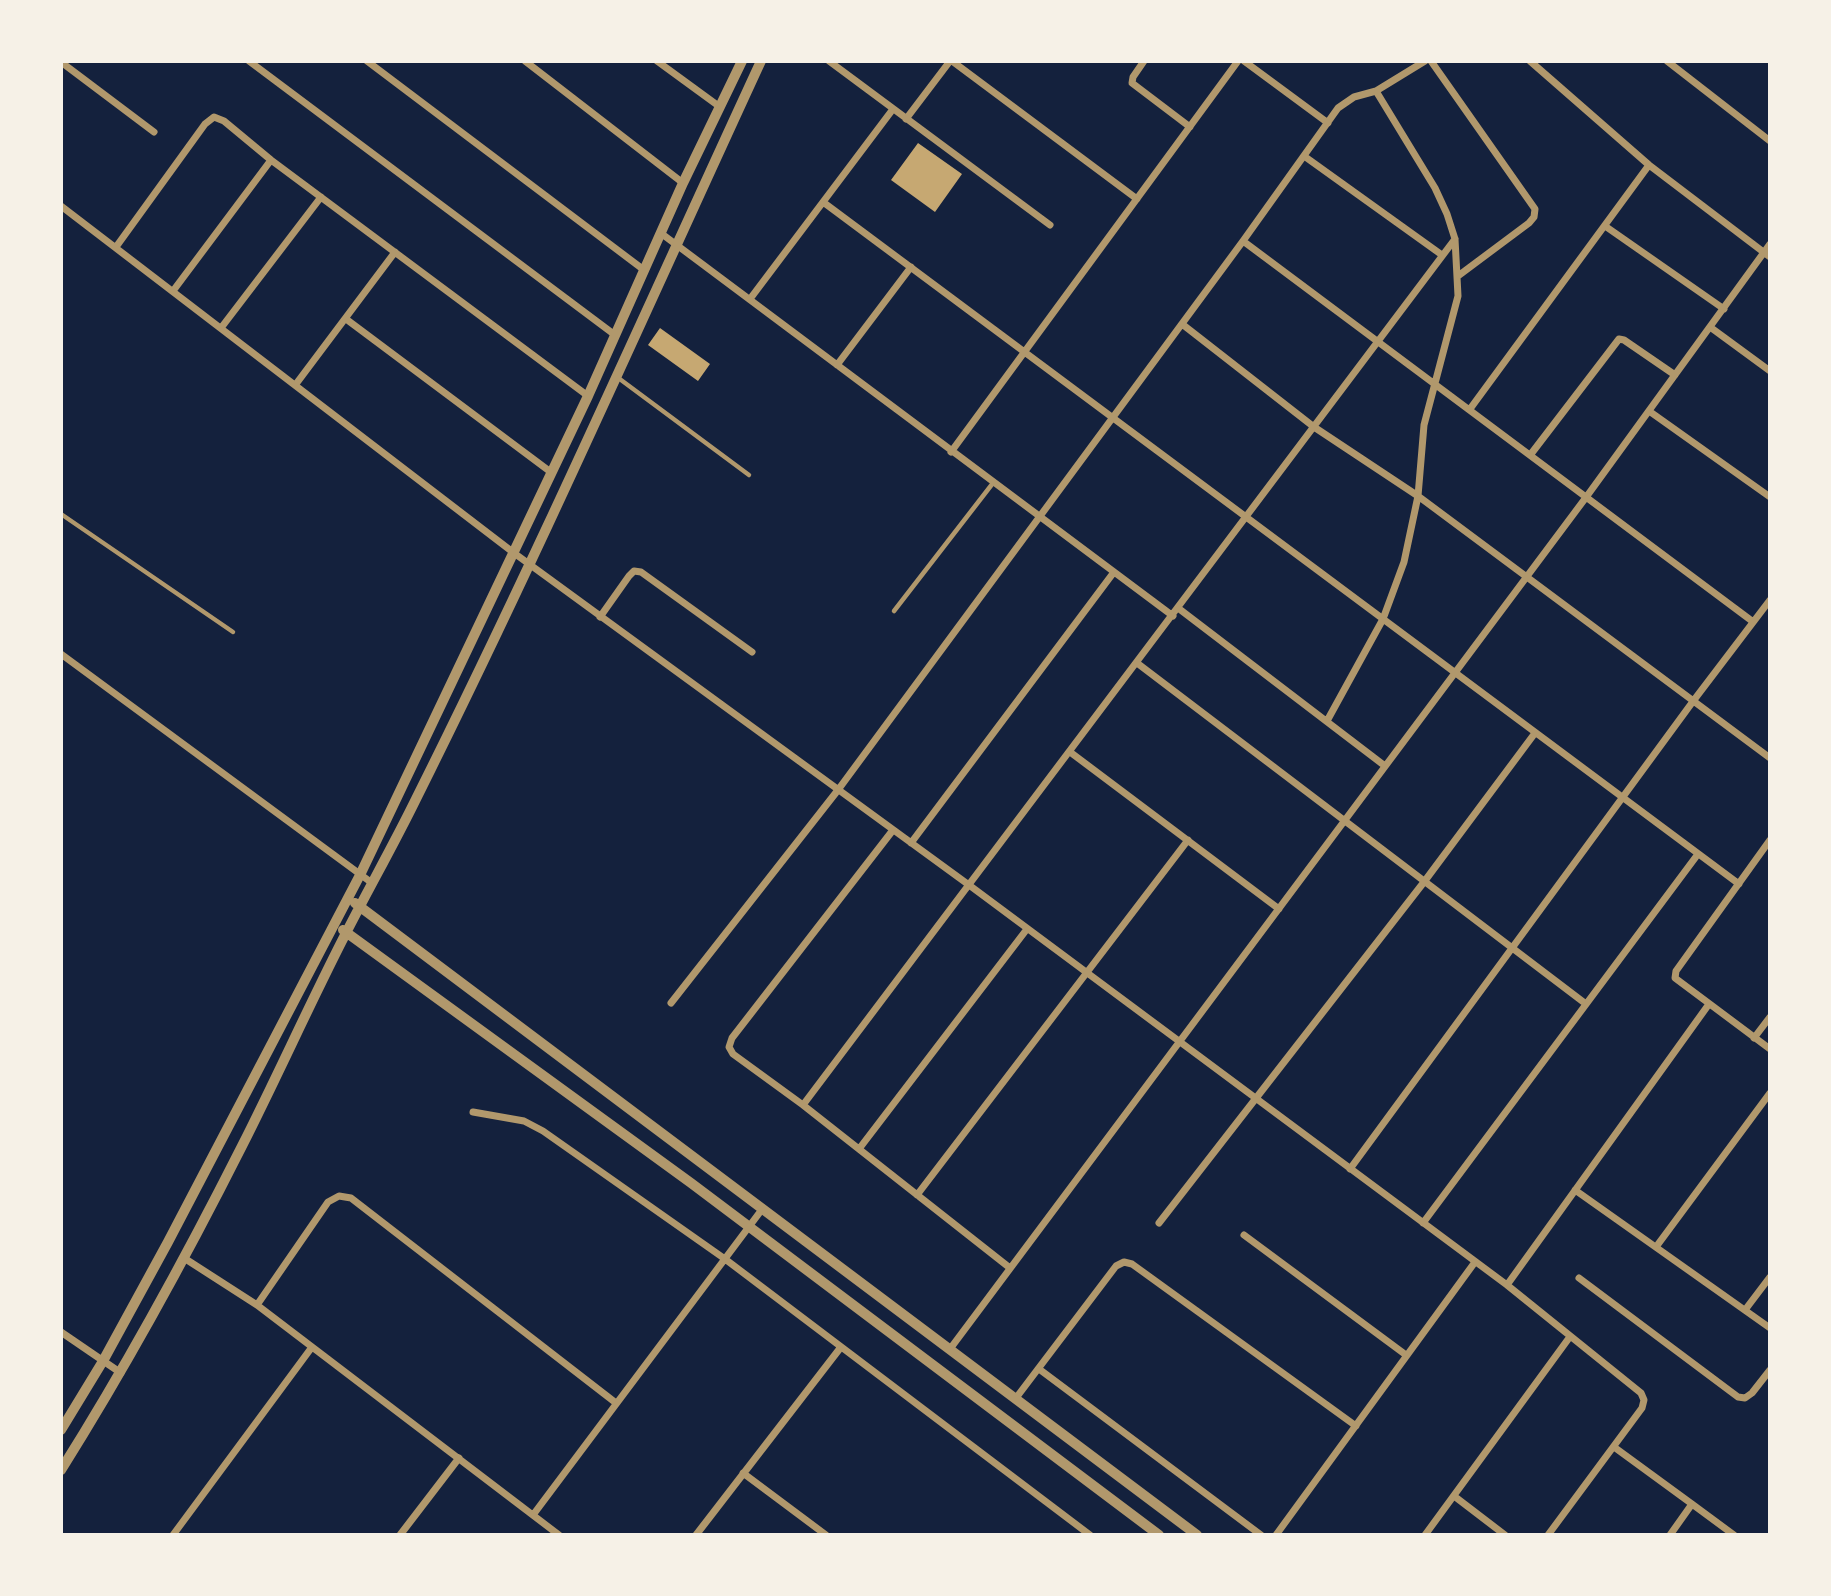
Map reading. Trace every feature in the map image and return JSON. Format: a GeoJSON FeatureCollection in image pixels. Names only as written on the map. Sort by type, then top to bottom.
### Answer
{"type":"FeatureCollection","features":[{"type":"Feature","properties":{"kind":"street"},"geometry":{"type":"LineString","coordinates":[[249,61],[615,335]]}},
{"type":"Feature","properties":{"kind":"street"},"geometry":{"type":"LineString","coordinates":[[367,61],[644,270]]}},
{"type":"Feature","properties":{"kind":"street"},"geometry":{"type":"LineString","coordinates":[[524,61],[683,183]]}},
{"type":"Feature","properties":{"kind":"street"},"geometry":{"type":"LineString","coordinates":[[657,61],[720,107]]}},
{"type":"Feature","properties":{"kind":"street"},"geometry":{"type":"LineString","coordinates":[[61,1430],[103,1361],[168,1242],[359,875],[588,396],[683,183],[742,61]]}},
{"type":"Feature","properties":{"kind":"street"},"geometry":{"type":"LineString","coordinates":[[61,1470],[122,1373],[184,1258],[242,1147],[346,933],[417,798],[678,246],[761,61]]}},
{"type":"Feature","properties":{"kind":"street"},"geometry":{"type":"LineString","coordinates":[[829,61],[1049,225]]}},
{"type":"Feature","properties":{"kind":"street"},"geometry":{"type":"LineString","coordinates":[[906,119],[951,61],[1137,199]]}},
{"type":"Feature","properties":{"kind":"street"},"geometry":{"type":"LineString","coordinates":[[1144,61],[1132,83],[1190,127]]}},
{"type":"Feature","properties":{"kind":"street"},"geometry":{"type":"LineString","coordinates":[[951,452],[1238,61]]}},
{"type":"Feature","properties":{"kind":"street"},"geometry":{"type":"LineString","coordinates":[[1244,61],[1328,123]]}},
{"type":"Feature","properties":{"kind":"street"},"geometry":{"type":"LineString","coordinates":[[671,1003],[838,790],[1338,108],[1354,97],[1376,91],[1411,64],[1425,61]]}},
{"type":"Feature","properties":{"kind":"street"},"geometry":{"type":"LineString","coordinates":[[1431,61],[1535,209],[1529,223],[1458,276]]}},
{"type":"Feature","properties":{"kind":"street"},"geometry":{"type":"LineString","coordinates":[[1530,61],[1649,165],[1767,255]]}},
{"type":"Feature","properties":{"kind":"street"},"geometry":{"type":"LineString","coordinates":[[1667,61],[1770,141]]}},
{"type":"Feature","properties":{"kind":"street"},"geometry":{"type":"LineString","coordinates":[[61,62],[155,132]]}},
{"type":"Feature","properties":{"kind":"street"},"geometry":{"type":"LineString","coordinates":[[1327,721],[1383,620],[1404,562],[1418,496],[1424,425],[1458,296],[1455,239],[1447,214],[1435,188],[1376,91]]}},
{"type":"Feature","properties":{"kind":"street"},"geometry":{"type":"LineString","coordinates":[[750,299],[893,109]]}},
{"type":"Feature","properties":{"kind":"street"},"geometry":{"type":"LineString","coordinates":[[116,247],[205,124],[214,117],[224,121],[271,160],[588,396]]}},
{"type":"Feature","properties":{"kind":"street"},"geometry":{"type":"LineString","coordinates":[[1304,156],[1442,255]]}},
{"type":"Feature","properties":{"kind":"street"},"geometry":{"type":"LineString","coordinates":[[173,290],[271,160]]}},
{"type":"Feature","properties":{"kind":"street"},"geometry":{"type":"LineString","coordinates":[[1470,409],[1649,165]]}},
{"type":"Feature","properties":{"kind":"street"},"geometry":{"type":"LineString","coordinates":[[221,328],[321,197]]}},
{"type":"Feature","properties":{"kind":"street"},"geometry":{"type":"LineString","coordinates":[[822,202],[1739,884]]}},
{"type":"Feature","properties":{"kind":"street"},"geometry":{"type":"LineString","coordinates":[[61,206],[514,553],[969,885],[1507,1285],[1569,1338],[1641,1393],[1644,1400],[1642,1408],[1548,1535]]}},
{"type":"Feature","properties":{"kind":"street"},"geometry":{"type":"LineString","coordinates":[[1605,226],[1724,309]]}},
{"type":"Feature","properties":{"kind":"street"},"geometry":{"type":"LineString","coordinates":[[662,234],[1173,615]]}},
{"type":"Feature","properties":{"kind":"street"},"geometry":{"type":"LineString","coordinates":[[803,1105],[1455,239]]}},
{"type":"Feature","properties":{"kind":"street"},"geometry":{"type":"LineString","coordinates":[[1243,241],[1752,621]]}},
{"type":"Feature","properties":{"kind":"street"},"geometry":{"type":"LineString","coordinates":[[950,1349],[1587,496],[1710,327],[1767,255],[1770,244]]}},
{"type":"Feature","properties":{"kind":"street"},"geometry":{"type":"LineString","coordinates":[[296,384],[395,252]]}},
{"type":"Feature","properties":{"kind":"street"},"geometry":{"type":"LineString","coordinates":[[836,365],[911,267]]}},
{"type":"Feature","properties":{"kind":"street"},"geometry":{"type":"LineString","coordinates":[[346,319],[552,472]]}},
{"type":"Feature","properties":{"kind":"street"},"geometry":{"type":"LineString","coordinates":[[1182,324],[1314,427],[1418,496],[1770,758]]}},
{"type":"Feature","properties":{"kind":"street"},"geometry":{"type":"LineString","coordinates":[[1710,327],[1770,372]]}},
{"type":"Feature","properties":{"kind":"street"},"geometry":{"type":"LineString","coordinates":[[1531,454],[1619,339],[1675,375]]}},
{"type":"Feature","properties":{"kind":"street"},"geometry":{"type":"LineString","coordinates":[[1649,411],[1770,497]]}},
{"type":"Feature","properties":{"kind":"street"},"geometry":{"type":"LineString","coordinates":[[600,617],[629,576],[634,571],[641,572],[752,652]]}},
{"type":"Feature","properties":{"kind":"street"},"geometry":{"type":"LineString","coordinates":[[911,844],[1114,572]]}},
{"type":"Feature","properties":{"kind":"street"},"geometry":{"type":"LineString","coordinates":[[1350,1169],[1770,600]]}},
{"type":"Feature","properties":{"kind":"street"},"geometry":{"type":"LineString","coordinates":[[1178,608],[1385,766]]}},
{"type":"Feature","properties":{"kind":"street"},"geometry":{"type":"LineString","coordinates":[[61,654],[372,883]]}},
{"type":"Feature","properties":{"kind":"street"},"geometry":{"type":"LineString","coordinates":[[1137,663],[1586,1004]]}},
{"type":"Feature","properties":{"kind":"street"},"geometry":{"type":"LineString","coordinates":[[1159,1223],[1535,733]]}},
{"type":"Feature","properties":{"kind":"street"},"geometry":{"type":"LineString","coordinates":[[1070,752],[1279,909]]}},
{"type":"Feature","properties":{"kind":"street"},"geometry":{"type":"LineString","coordinates":[[893,830],[732,1038],[729,1046],[733,1054],[803,1105],[1010,1268]]}},
{"type":"Feature","properties":{"kind":"street"},"geometry":{"type":"LineString","coordinates":[[918,1195],[1188,840]]}},
{"type":"Feature","properties":{"kind":"street"},"geometry":{"type":"LineString","coordinates":[[1770,841],[1676,971],[1675,978],[1770,1049]]}},
{"type":"Feature","properties":{"kind":"street"},"geometry":{"type":"LineString","coordinates":[[1423,1223],[1698,853]]}},
{"type":"Feature","properties":{"kind":"street"},"geometry":{"type":"LineString","coordinates":[[347,897],[1197,1535]]}},
{"type":"Feature","properties":{"kind":"street"},"geometry":{"type":"LineString","coordinates":[[333,922],[749,1226],[1159,1535]]}},
{"type":"Feature","properties":{"kind":"street"},"geometry":{"type":"LineString","coordinates":[[859,1149],[1027,929]]}},
{"type":"Feature","properties":{"kind":"street"},"geometry":{"type":"LineString","coordinates":[[1507,1285],[1709,1004]]}},
{"type":"Feature","properties":{"kind":"street"},"geometry":{"type":"LineString","coordinates":[[1754,1038],[1770,1017]]}},
{"type":"Feature","properties":{"kind":"street"},"geometry":{"type":"LineString","coordinates":[[1656,1247],[1770,1093]]}},
{"type":"Feature","properties":{"kind":"street"},"geometry":{"type":"LineString","coordinates":[[473,1112],[524,1121],[543,1130],[725,1259],[1090,1535]]}},
{"type":"Feature","properties":{"kind":"street"},"geometry":{"type":"LineString","coordinates":[[1575,1190],[1770,1328]]}},
{"type":"Feature","properties":{"kind":"street"},"geometry":{"type":"LineString","coordinates":[[257,1305],[328,1202],[339,1196],[351,1198],[616,1403]]}},
{"type":"Feature","properties":{"kind":"street"},"geometry":{"type":"LineString","coordinates":[[533,1515],[763,1208]]}},
{"type":"Feature","properties":{"kind":"street"},"geometry":{"type":"LineString","coordinates":[[1244,1235],[1406,1355]]}},
{"type":"Feature","properties":{"kind":"street"},"geometry":{"type":"LineString","coordinates":[[184,1258],[257,1305],[559,1535]]}},
{"type":"Feature","properties":{"kind":"street"},"geometry":{"type":"LineString","coordinates":[[1016,1398],[1116,1266],[1124,1262],[1132,1264],[1356,1426]]}},
{"type":"Feature","properties":{"kind":"street"},"geometry":{"type":"LineString","coordinates":[[1276,1535],[1475,1262]]}},
{"type":"Feature","properties":{"kind":"street"},"geometry":{"type":"LineString","coordinates":[[1745,1310],[1770,1277]]}},
{"type":"Feature","properties":{"kind":"street"},"geometry":{"type":"LineString","coordinates":[[1580,1278],[1738,1397],[1745,1398],[1752,1394],[1770,1370]]}},
{"type":"Feature","properties":{"kind":"street"},"geometry":{"type":"LineString","coordinates":[[61,1332],[122,1373]]}},
{"type":"Feature","properties":{"kind":"street"},"geometry":{"type":"LineString","coordinates":[[1425,1535],[1569,1338]]}},
{"type":"Feature","properties":{"kind":"street"},"geometry":{"type":"LineString","coordinates":[[173,1535],[312,1347]]}},
{"type":"Feature","properties":{"kind":"street"},"geometry":{"type":"LineString","coordinates":[[696,1535],[841,1347]]}},
{"type":"Feature","properties":{"kind":"street"},"geometry":{"type":"LineString","coordinates":[[1039,1369],[1262,1535]]}},
{"type":"Feature","properties":{"kind":"street"},"geometry":{"type":"LineString","coordinates":[[1614,1447],[1734,1535]]}},
{"type":"Feature","properties":{"kind":"street"},"geometry":{"type":"LineString","coordinates":[[400,1535],[458,1458]]}},
{"type":"Feature","properties":{"kind":"street"},"geometry":{"type":"LineString","coordinates":[[743,1473],[825,1535]]}},
{"type":"Feature","properties":{"kind":"street"},"geometry":{"type":"LineString","coordinates":[[1454,1496],[1505,1535]]}},
{"type":"Feature","properties":{"kind":"street"},"geometry":{"type":"LineString","coordinates":[[1670,1535],[1692,1504]]}},
{"type":"Feature","properties":{"kind":"lane"},"geometry":{"type":"LineString","coordinates":[[616,377],[749,475]]}},
{"type":"Feature","properties":{"kind":"lane"},"geometry":{"type":"LineString","coordinates":[[894,611],[993,482]]}},
{"type":"Feature","properties":{"kind":"lane"},"geometry":{"type":"LineString","coordinates":[[61,514],[233,632]]}},
{"type":"Feature","properties":{"kind":"building"},"geometry":{"type":"Polygon","coordinates":[[[918,143],[962,174],[935,212],[891,180],[918,143]]]}},
{"type":"Feature","properties":{"kind":"building"},"geometry":{"type":"Polygon","coordinates":[[[660,328],[710,364],[698,381],[648,345],[660,328]]]}}]}
